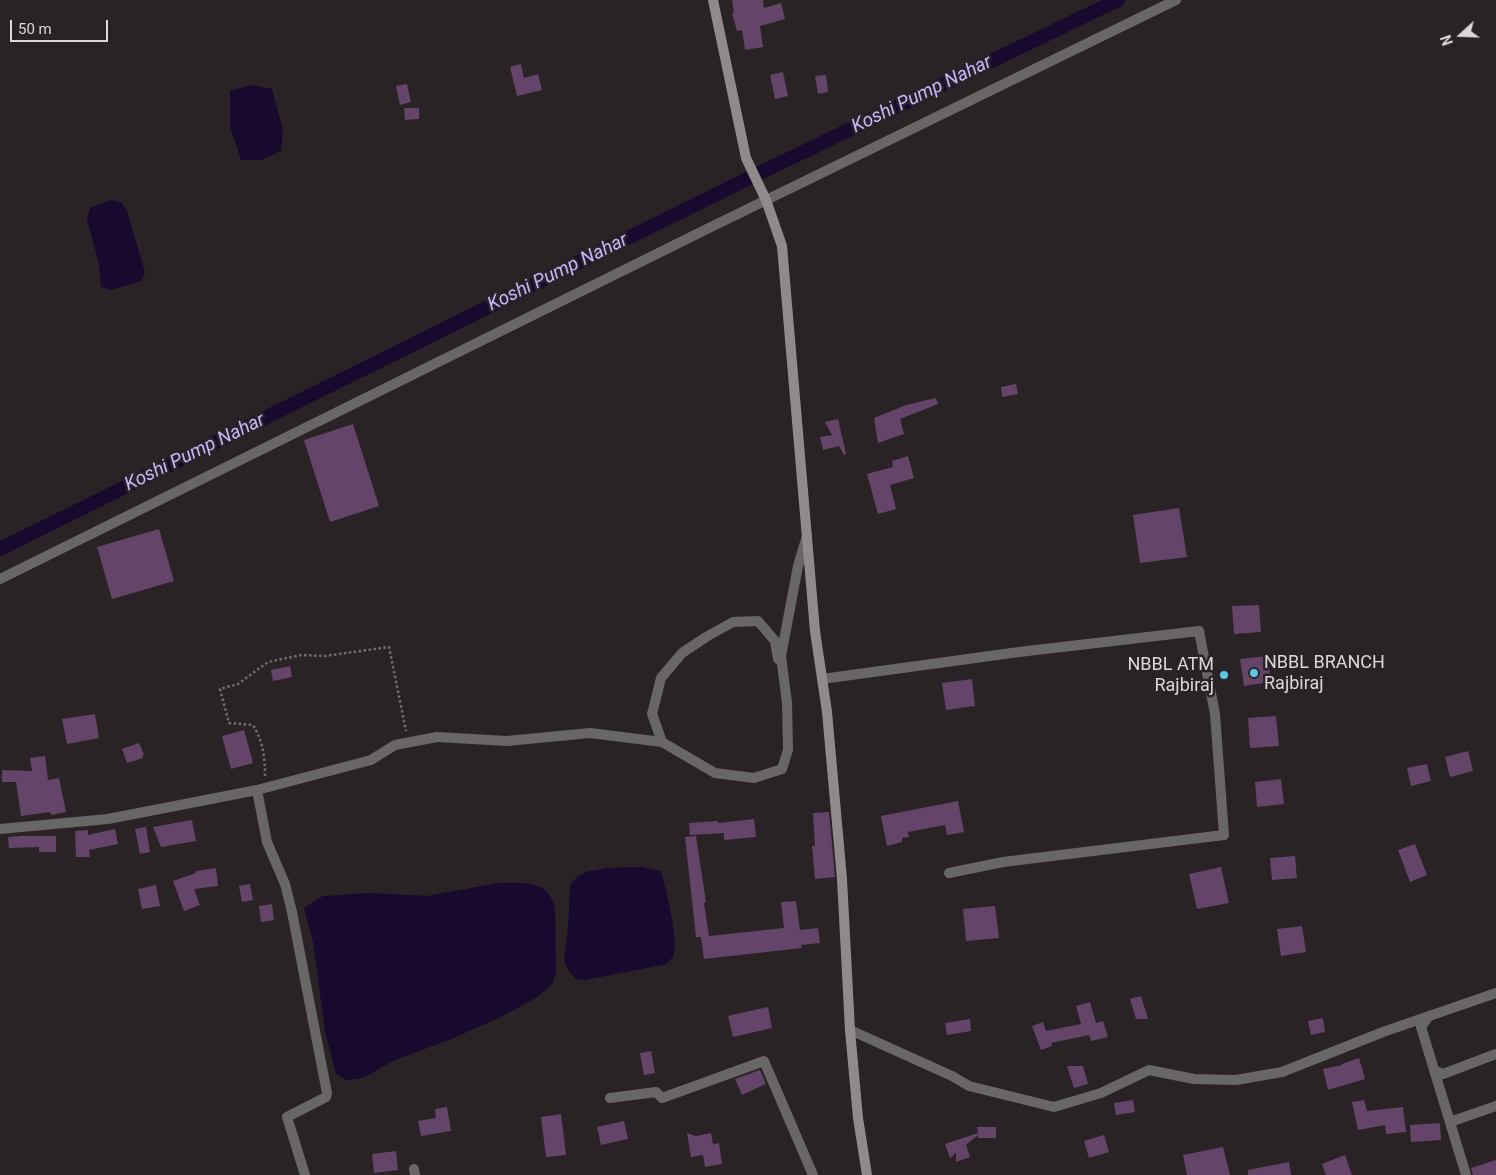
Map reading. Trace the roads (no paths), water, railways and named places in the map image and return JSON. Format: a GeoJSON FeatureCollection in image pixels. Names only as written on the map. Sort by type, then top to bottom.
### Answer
{"type":"FeatureCollection","features":[{"type":"Feature","properties":{"kind":"street"},"geometry":{"type":"LineString","coordinates":[[713,0],[746,158],[766,200],[782,246],[815,631],[827,712],[842,880],[850,1030],[858,1118],[867,1175]]}},
{"type":"Feature","properties":{"kind":"street"},"geometry":{"type":"LineString","coordinates":[[0,579],[766,200],[1176,0]]}},
{"type":"Feature","properties":{"kind":"street"},"geometry":{"type":"LineString","coordinates":[[0,829],[108,819],[261,789],[371,760],[395,745],[437,737],[507,741],[590,733],[662,742],[715,773],[754,778],[782,769],[788,750],[787,703],[781,656],[798,566],[807,536]]}},
{"type":"Feature","properties":{"kind":"street"},"geometry":{"type":"LineString","coordinates":[[662,742],[652,714],[661,678],[682,653],[734,622],[758,622],[775,641],[787,703]]}},
{"type":"Feature","properties":{"kind":"street"},"geometry":{"type":"LineString","coordinates":[[822,679],[1019,652],[1199,631],[1215,714],[1224,835],[1004,862],[949,873]]}},
{"type":"Feature","properties":{"kind":"street"},"geometry":{"type":"LineString","coordinates":[[261,789],[268,842],[285,884],[292,912],[327,1093],[326,1096],[287,1117],[305,1175]]}},
{"type":"Feature","properties":{"kind":"street"},"geometry":{"type":"LineString","coordinates":[[850,1030],[970,1086],[1054,1107],[1101,1093],[1149,1070],[1194,1079],[1236,1080],[1282,1072],[1496,993]]}},
{"type":"Feature","properties":{"kind":"street"},"geometry":{"type":"LineString","coordinates":[[1430,1016],[1421,1027],[1466,1175]]}},
{"type":"Feature","properties":{"kind":"street"},"geometry":{"type":"LineString","coordinates":[[1434,1070],[1443,1074],[1496,1054]]}},
{"type":"Feature","properties":{"kind":"street"},"geometry":{"type":"LineString","coordinates":[[610,1098],[656,1092],[662,1098],[764,1061],[814,1175]]}},
{"type":"Feature","properties":{"kind":"street"},"geometry":{"type":"LineString","coordinates":[[1450,1122],[1496,1106]]}},
{"type":"Feature","properties":{"kind":"waterway","name":"Koshi Pump Nahar"},"geometry":{"type":"LineString","coordinates":[[0,549],[739,183],[1118,0]]}},
{"type":"Feature","properties":{"kind":"place","name":"NBBL BRANCH Rajbiraj"},"geometry":{"type":"Point","coordinates":[1254,673]}},
{"type":"Feature","properties":{"kind":"place","name":"NBBL ATM Rajbiraj"},"geometry":{"type":"Point","coordinates":[1224,675]}}]}
